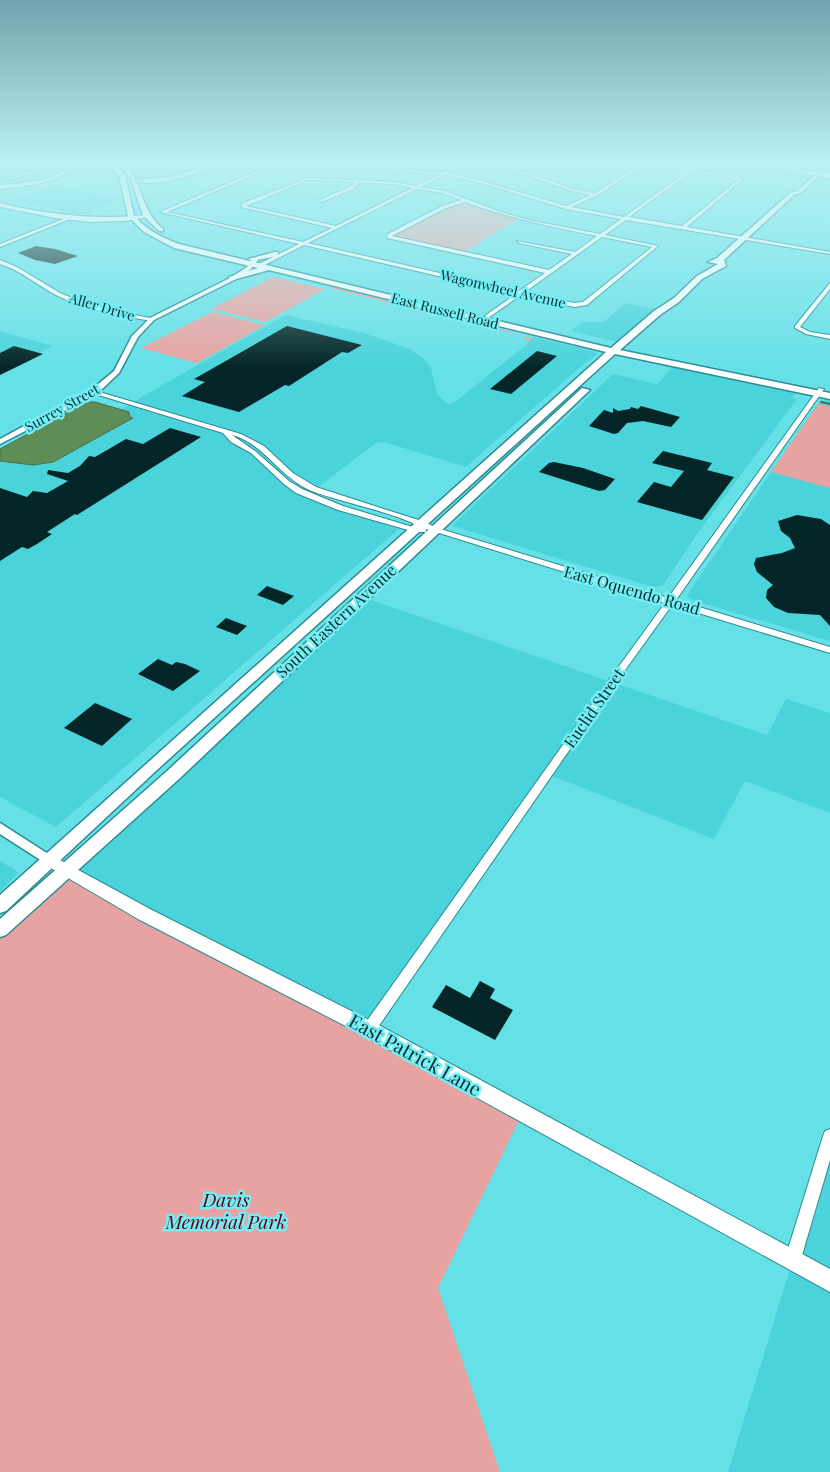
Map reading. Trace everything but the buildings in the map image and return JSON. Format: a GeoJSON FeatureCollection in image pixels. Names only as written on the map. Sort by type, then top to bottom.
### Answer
{"type":"FeatureCollection","features":[{"type":"Feature","properties":{"kind":"main road","name":"East Russell Road"},"geometry":{"type":"LineString","coordinates":[[144,229],[167,242],[261,262]]}},
{"type":"Feature","properties":{"kind":"main road","name":"East Russell Road"},"geometry":{"type":"LineString","coordinates":[[158,229],[178,239],[427,304],[622,350],[823,391],[830,396]]}},
{"type":"Feature","properties":{"kind":"main road","name":"South Eastern Avenue"},"geometry":{"type":"LineString","coordinates":[[0,930],[68,870],[524,431],[667,315],[667,309],[707,272],[717,270],[723,264],[720,260],[753,229]]}},
{"type":"Feature","properties":{"kind":"main road"},"geometry":{"type":"LineString","coordinates":[[232,279],[255,270],[261,262]]}},
{"type":"Feature","properties":{"kind":"main road","name":"East Russell Road"},"geometry":{"type":"LineString","coordinates":[[427,304],[488,316],[622,350]]}},
{"type":"Feature","properties":{"kind":"main road","name":"South Eastern Avenue"},"geometry":{"type":"LineString","coordinates":[[0,906],[49,860],[424,528],[538,433],[622,350]]}},
{"type":"Feature","properties":{"kind":"main road"},"geometry":{"type":"LineString","coordinates":[[524,431],[538,433]]}},
{"type":"Feature","properties":{"kind":"main road","name":"East Patrick Lane"},"geometry":{"type":"LineString","coordinates":[[49,860],[144,914],[369,1029],[792,1262],[830,1281]]}},
{"type":"Feature","properties":{"kind":"street"},"geometry":{"type":"LineString","coordinates":[[0,246],[43,229]]}},
{"type":"Feature","properties":{"kind":"street","name":"Wagonwheel Avenue"},"geometry":{"type":"LineString","coordinates":[[235,229],[568,305],[582,305],[655,248],[655,245],[601,235]]}},
{"type":"Feature","properties":{"kind":"street","name":"Surrey Street"},"geometry":{"type":"LineString","coordinates":[[152,319],[153,313],[161,308],[333,229]]}},
{"type":"Feature","properties":{"kind":"street"},"geometry":{"type":"LineString","coordinates":[[402,229],[389,237],[549,272]]}},
{"type":"Feature","properties":{"kind":"street"},"geometry":{"type":"LineString","coordinates":[[570,229],[601,235]]}},
{"type":"Feature","properties":{"kind":"street"},"geometry":{"type":"LineString","coordinates":[[488,316],[610,229]]}},
{"type":"Feature","properties":{"kind":"street"},"geometry":{"type":"LineString","coordinates":[[682,229],[830,253]]}},
{"type":"Feature","properties":{"kind":"street"},"geometry":{"type":"LineString","coordinates":[[519,242],[575,253]]}},
{"type":"Feature","properties":{"kind":"street","name":"Aller Drive"},"geometry":{"type":"LineString","coordinates":[[0,262],[24,272],[72,300],[105,310],[152,319]]}},
{"type":"Feature","properties":{"kind":"street","name":"Surrey Street"},"geometry":{"type":"LineString","coordinates":[[0,442],[94,392],[118,372],[135,336],[152,319],[232,279],[261,262]]}},
{"type":"Feature","properties":{"kind":"street"},"geometry":{"type":"LineString","coordinates":[[201,294],[201,291],[218,281]]}},
{"type":"Feature","properties":{"kind":"street"},"geometry":{"type":"LineString","coordinates":[[830,285],[797,324],[799,329],[830,337]]}},
{"type":"Feature","properties":{"kind":"street","name":"Euclid Street"},"geometry":{"type":"LineString","coordinates":[[369,1029],[612,682],[823,391]]}},
{"type":"Feature","properties":{"kind":"street","name":"East Oquendo Road"},"geometry":{"type":"LineString","coordinates":[[94,392],[225,432],[228,437],[254,453],[276,474],[300,491],[327,502],[424,528],[830,650]]}},
{"type":"Feature","properties":{"kind":"street","name":"East Patrick Lane"},"geometry":{"type":"LineString","coordinates":[[0,828],[49,860]]}},
{"type":"Feature","properties":{"kind":"street"},"geometry":{"type":"LineString","coordinates":[[792,1262],[830,1136]]}},
{"type":"Feature","properties":{"kind":"shaded area"},"geometry":{"type":"Polygon","coordinates":[[[625,303],[655,309],[618,342],[571,331],[582,322],[604,322],[625,303]]]}},
{"type":"Feature","properties":{"kind":"shaded area"},"geometry":{"type":"Polygon","coordinates":[[[285,315],[364,333],[410,349],[423,358],[431,368],[437,394],[448,404],[455,402],[525,346],[533,337],[593,351],[598,354],[585,363],[466,467],[384,442],[376,443],[304,498],[399,529],[56,827],[0,797],[0,449],[87,402],[95,402],[121,409],[285,315]]]}},
{"type":"Feature","properties":{"kind":"shaded area"},"geometry":{"type":"Polygon","coordinates":[[[0,331],[17,336],[53,346],[0,372],[0,331]]]}},
{"type":"Feature","properties":{"kind":"shaded area"},"geometry":{"type":"Polygon","coordinates":[[[673,367],[795,393],[792,397],[797,399],[697,534],[663,585],[653,587],[452,526],[613,374],[657,384],[673,367]]]}},
{"type":"Feature","properties":{"kind":"shaded area"},"geometry":{"type":"Polygon","coordinates":[[[830,400],[830,641],[692,600],[687,595],[820,401],[830,400]]]}},
{"type":"Feature","properties":{"kind":"shaded area"},"geometry":{"type":"Polygon","coordinates":[[[87,402],[95,402],[129,412],[130,417],[133,418],[53,462],[33,465],[0,461],[0,449],[87,402]]]}},
{"type":"Feature","properties":{"kind":"shaded area"},"geometry":{"type":"Polygon","coordinates":[[[362,597],[767,735],[786,699],[830,713],[830,813],[745,781],[714,839],[547,774],[369,1029],[68,870],[362,597]]]}},
{"type":"Feature","properties":{"kind":"shaded area"},"geometry":{"type":"Polygon","coordinates":[[[0,861],[11,866],[18,873],[0,892],[0,861]]]}},
{"type":"Feature","properties":{"kind":"shaded area"},"geometry":{"type":"Polygon","coordinates":[[[830,1136],[830,1472],[728,1472],[792,1262],[830,1136]]]}},
{"type":"Feature","properties":{"kind":"green space"},"geometry":{"type":"Polygon","coordinates":[[[403,229],[502,229],[461,254],[389,236],[403,229]]]}},
{"type":"Feature","properties":{"kind":"green space"},"geometry":{"type":"Polygon","coordinates":[[[273,277],[325,289],[265,322],[211,309],[273,277]]]}},
{"type":"Feature","properties":{"kind":"green space"},"geometry":{"type":"Polygon","coordinates":[[[333,286],[477,322],[533,339],[530,341],[524,339],[526,337],[429,312],[425,314],[407,310],[410,308],[330,288],[333,286]]]}},
{"type":"Feature","properties":{"kind":"green space"},"geometry":{"type":"Polygon","coordinates":[[[212,312],[265,325],[197,363],[141,348],[212,312]]]}},
{"type":"Feature","properties":{"kind":"green space"},"geometry":{"type":"Polygon","coordinates":[[[818,404],[830,406],[830,488],[771,472],[818,404]]]}},
{"type":"Feature","properties":{"kind":"green space","name":"Davis Memorial Park"},"geometry":{"type":"Polygon","coordinates":[[[68,870],[522,1114],[438,1288],[500,1472],[0,1472],[0,936],[68,870]]]}},
{"type":"Feature","properties":{"kind":"waterway"},"geometry":{"type":"LineString","coordinates":[[821,402],[830,404]]}}]}
